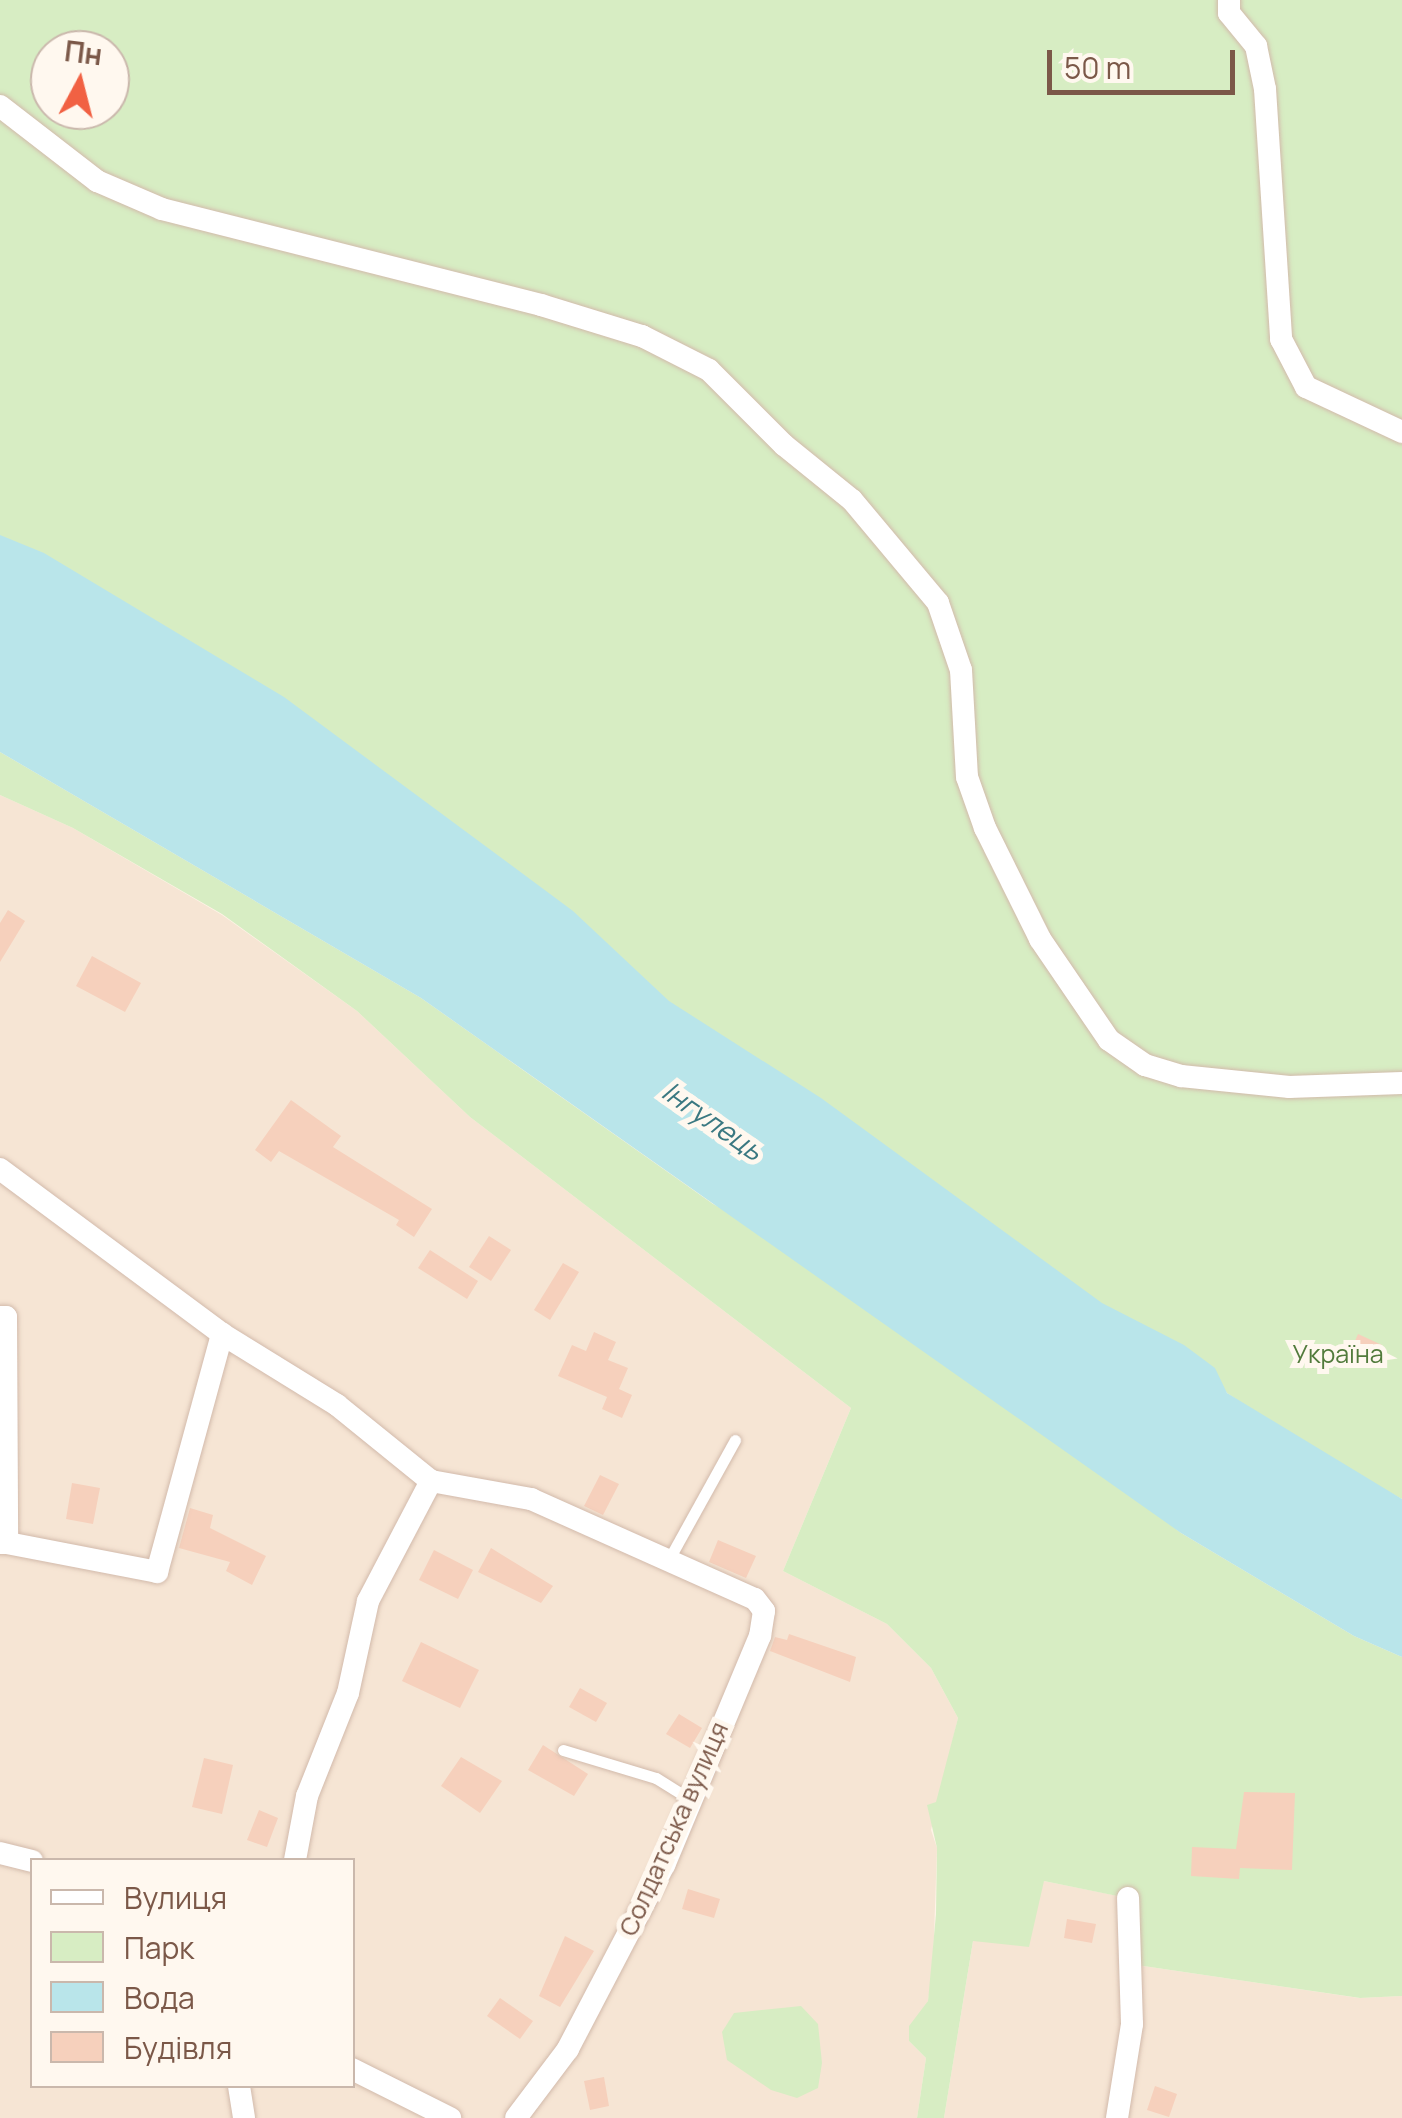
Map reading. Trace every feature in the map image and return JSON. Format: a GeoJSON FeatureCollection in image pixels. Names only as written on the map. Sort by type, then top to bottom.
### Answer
{"type":"FeatureCollection","features":[{"type":"Feature","properties":{"kind":"street"},"geometry":{"type":"LineString","coordinates":[[1229,0],[1230,13],[1256,46],[1265,89],[1282,339],[1306,387],[1402,432]]}},
{"type":"Feature","properties":{"kind":"street"},"geometry":{"type":"LineString","coordinates":[[0,106],[97,181],[162,210],[541,306],[642,336],[709,370],[852,500],[938,603],[961,670],[967,777],[985,828],[1040,939],[1109,1040],[1145,1065],[1180,1076],[1289,1088],[1402,1084]]}},
{"type":"Feature","properties":{"kind":"street"},"geometry":{"type":"LineString","coordinates":[[0,1169],[222,1334],[337,1405],[432,1481],[531,1499],[669,1559]]}},
{"type":"Feature","properties":{"kind":"street"},"geometry":{"type":"LineString","coordinates":[[0,1317],[6,1317],[3,1543],[157,1572],[222,1334]]}},
{"type":"Feature","properties":{"kind":"street"},"geometry":{"type":"LineString","coordinates":[[295,1858],[307,1796],[348,1694],[368,1601],[432,1481]]}},
{"type":"Feature","properties":{"kind":"street","name":"Солдатська вулиця"},"geometry":{"type":"LineString","coordinates":[[516,2118],[568,2048],[664,1865],[688,1798],[764,1622],[755,1598],[669,1559]]}},
{"type":"Feature","properties":{"kind":"street"},"geometry":{"type":"LineString","coordinates":[[0,1853],[30,1860]]}},
{"type":"Feature","properties":{"kind":"street"},"geometry":{"type":"LineString","coordinates":[[1120,2117],[1132,2024],[1128,1898]]}},
{"type":"Feature","properties":{"kind":"street"},"geometry":{"type":"LineString","coordinates":[[355,2070],[450,2118]]}},
{"type":"Feature","properties":{"kind":"street"},"geometry":{"type":"LineString","coordinates":[[238,2088],[244,2118]]}},
{"type":"Feature","properties":{"kind":"lane"},"geometry":{"type":"LineString","coordinates":[[669,1559],[735,1440]]}},
{"type":"Feature","properties":{"kind":"lane"},"geometry":{"type":"LineString","coordinates":[[563,1750],[656,1778],[688,1798]]}},
{"type":"Feature","properties":{"kind":"shaded area"},"geometry":{"type":"Polygon","coordinates":[[[0,795],[73,828],[222,915],[357,1011],[470,1117],[851,1408],[783,1571],[887,1624],[931,1668],[958,1718],[931,1830],[937,1848],[928,2001],[909,2041],[926,2058],[917,2118],[0,2118],[0,795]]]}},
{"type":"Feature","properties":{"kind":"shaded area"},"geometry":{"type":"Polygon","coordinates":[[[1044,1881],[1128,1898],[1130,1964],[1359,1998],[1402,1996],[1402,2118],[944,2118],[973,1941],[1044,1881]]]}},
{"type":"Feature","properties":{"kind":"green space","name":"Україна"},"geometry":{"type":"Polygon","coordinates":[[[0,0],[1402,0],[1402,1499],[1308,1448],[1227,1393],[1213,1373],[1174,1365],[0,616],[0,0]]]}},
{"type":"Feature","properties":{"kind":"green space"},"geometry":{"type":"Polygon","coordinates":[[[0,752],[421,998],[713,1204],[870,1284],[1181,1533],[1354,1636],[1402,1657],[1402,1996],[1360,1998],[1130,1964],[1127,1898],[1044,1881],[1029,1947],[973,1941],[944,2118],[917,2118],[926,2058],[909,2041],[909,2026],[928,2001],[936,1914],[937,1848],[927,1805],[936,1802],[958,1718],[931,1668],[887,1624],[783,1571],[851,1408],[470,1117],[357,1011],[222,914],[73,828],[0,795],[0,752]]]}},
{"type":"Feature","properties":{"kind":"green space"},"geometry":{"type":"Polygon","coordinates":[[[801,2006],[818,2024],[822,2063],[818,2088],[797,2098],[771,2090],[727,2060],[722,2032],[734,2013],[801,2006]]]}},
{"type":"Feature","properties":{"kind":"water","name":"Інгулець"},"geometry":{"type":"Polygon","coordinates":[[[0,535],[44,553],[284,697],[573,911],[669,1001],[821,1098],[1102,1303],[1184,1345],[1215,1368],[1227,1393],[1402,1499],[1402,1657],[1354,1636],[1181,1533],[421,998],[0,752],[0,535]]]}},
{"type":"Feature","properties":{"kind":"building"},"geometry":{"type":"Polygon","coordinates":[[[8,910],[25,921],[0,962],[0,923],[8,910]]]}},
{"type":"Feature","properties":{"kind":"building"},"geometry":{"type":"Polygon","coordinates":[[[92,956],[141,983],[125,1012],[76,986],[92,956]]]}},
{"type":"Feature","properties":{"kind":"building"},"geometry":{"type":"Polygon","coordinates":[[[291,1100],[341,1136],[333,1147],[432,1209],[414,1237],[396,1225],[399,1220],[279,1151],[271,1162],[255,1150],[291,1100]]]}},
{"type":"Feature","properties":{"kind":"building"},"geometry":{"type":"Polygon","coordinates":[[[489,1236],[511,1250],[491,1281],[469,1267],[489,1236]]]}},
{"type":"Feature","properties":{"kind":"building"},"geometry":{"type":"Polygon","coordinates":[[[430,1250],[478,1281],[467,1299],[418,1268],[430,1250]]]}},
{"type":"Feature","properties":{"kind":"building"},"geometry":{"type":"Polygon","coordinates":[[[563,1263],[579,1272],[550,1320],[534,1310],[563,1263]]]}},
{"type":"Feature","properties":{"kind":"building"},"geometry":{"type":"Polygon","coordinates":[[[594,1332],[616,1342],[608,1360],[628,1368],[619,1389],[632,1395],[622,1418],[602,1409],[607,1397],[558,1376],[572,1345],[586,1351],[594,1332]]]}},
{"type":"Feature","properties":{"kind":"building"},"geometry":{"type":"Polygon","coordinates":[[[1358,1334],[1382,1345],[1373,1366],[1349,1355],[1358,1334]]]}},
{"type":"Feature","properties":{"kind":"building"},"geometry":{"type":"Polygon","coordinates":[[[600,1475],[619,1484],[603,1515],[584,1506],[600,1475]]]}},
{"type":"Feature","properties":{"kind":"building"},"geometry":{"type":"Polygon","coordinates":[[[72,1483],[100,1488],[93,1524],[66,1519],[72,1483]]]}},
{"type":"Feature","properties":{"kind":"building"},"geometry":{"type":"Polygon","coordinates":[[[190,1508],[213,1515],[210,1528],[266,1556],[252,1585],[226,1571],[230,1562],[179,1548],[190,1508]]]}},
{"type":"Feature","properties":{"kind":"building"},"geometry":{"type":"Polygon","coordinates":[[[718,1540],[756,1556],[746,1578],[709,1562],[718,1540]]]}},
{"type":"Feature","properties":{"kind":"building"},"geometry":{"type":"Polygon","coordinates":[[[491,1548],[553,1586],[541,1603],[478,1572],[491,1548]]]}},
{"type":"Feature","properties":{"kind":"building"},"geometry":{"type":"Polygon","coordinates":[[[434,1550],[473,1570],[458,1599],[419,1580],[434,1550]]]}},
{"type":"Feature","properties":{"kind":"building"},"geometry":{"type":"Polygon","coordinates":[[[789,1634],[856,1657],[850,1682],[770,1651],[775,1637],[787,1640],[789,1634]]]}},
{"type":"Feature","properties":{"kind":"building"},"geometry":{"type":"Polygon","coordinates":[[[421,1642],[479,1670],[460,1708],[402,1681],[421,1642]]]}},
{"type":"Feature","properties":{"kind":"building"},"geometry":{"type":"Polygon","coordinates":[[[580,1688],[607,1703],[596,1722],[569,1707],[580,1688]]]}},
{"type":"Feature","properties":{"kind":"building"},"geometry":{"type":"Polygon","coordinates":[[[679,1714],[702,1728],[690,1748],[666,1734],[679,1714]]]}},
{"type":"Feature","properties":{"kind":"building"},"geometry":{"type":"Polygon","coordinates":[[[543,1745],[588,1774],[574,1796],[528,1770],[543,1745]]]}},
{"type":"Feature","properties":{"kind":"building"},"geometry":{"type":"Polygon","coordinates":[[[461,1757],[502,1781],[480,1813],[441,1786],[461,1757]]]}},
{"type":"Feature","properties":{"kind":"building"},"geometry":{"type":"Polygon","coordinates":[[[204,1758],[233,1765],[222,1814],[192,1807],[204,1758]]]}},
{"type":"Feature","properties":{"kind":"building"},"geometry":{"type":"Polygon","coordinates":[[[1244,1792],[1295,1793],[1292,1870],[1240,1868],[1239,1879],[1191,1876],[1192,1847],[1236,1849],[1244,1792]]]}},
{"type":"Feature","properties":{"kind":"building"},"geometry":{"type":"Polygon","coordinates":[[[259,1810],[278,1818],[267,1847],[247,1840],[259,1810]]]}},
{"type":"Feature","properties":{"kind":"building"},"geometry":{"type":"Polygon","coordinates":[[[688,1889],[720,1899],[714,1918],[682,1909],[688,1889]]]}},
{"type":"Feature","properties":{"kind":"building"},"geometry":{"type":"Polygon","coordinates":[[[1067,1919],[1096,1924],[1092,1943],[1064,1938],[1067,1919]]]}},
{"type":"Feature","properties":{"kind":"building"},"geometry":{"type":"Polygon","coordinates":[[[565,1936],[594,1951],[560,2007],[539,1996],[565,1936]]]}},
{"type":"Feature","properties":{"kind":"building"},"geometry":{"type":"Polygon","coordinates":[[[500,1998],[533,2021],[520,2039],[487,2016],[500,1998]]]}},
{"type":"Feature","properties":{"kind":"building"},"geometry":{"type":"Polygon","coordinates":[[[604,2077],[609,2106],[590,2110],[584,2081],[604,2077]]]}},
{"type":"Feature","properties":{"kind":"building"},"geometry":{"type":"Polygon","coordinates":[[[1155,2086],[1177,2094],[1169,2117],[1147,2110],[1155,2086]]]}}]}
